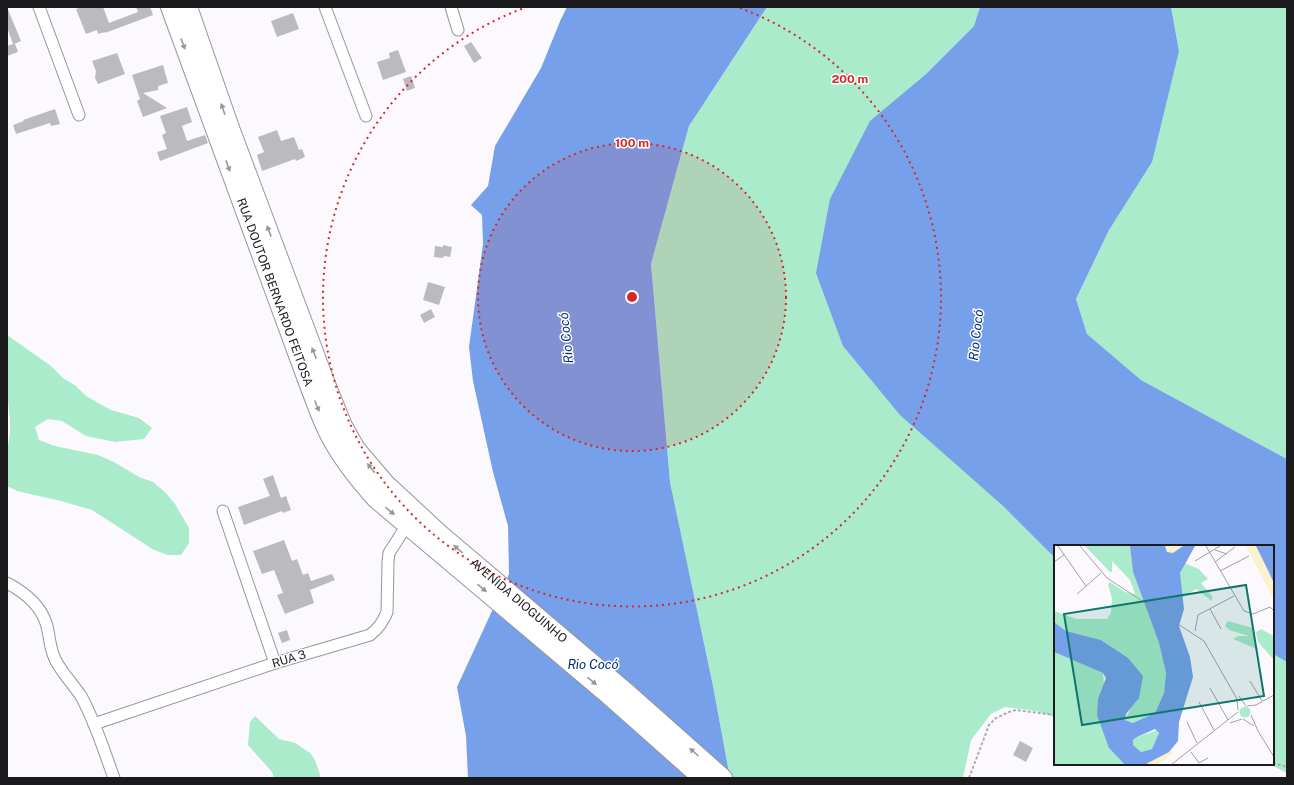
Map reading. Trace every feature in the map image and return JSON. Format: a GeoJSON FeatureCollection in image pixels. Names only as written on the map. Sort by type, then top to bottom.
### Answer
{"type":"FeatureCollection","features":[{"type":"Feature","properties":{"kind":"main road","name":"RUA DOUTOR BERNARDO FEITOSA"},"geometry":{"type":"LineString","coordinates":[[170,7],[310,388],[329,434],[343,457],[376,499],[407,525],[436,540]]}},
{"type":"Feature","properties":{"kind":"main road","name":"RUA DOUTOR BERNARDO FEITOSA"},"geometry":{"type":"LineString","coordinates":[[188,7],[230,128],[343,426],[356,449],[375,473],[400,498],[436,540]]}},
{"type":"Feature","properties":{"kind":"main road","name":"AVENIDA DIOGUINHO"},"geometry":{"type":"LineString","coordinates":[[436,540],[702,778]]}},
{"type":"Feature","properties":{"kind":"main road","name":"AVENIDA DIOGUINHO"},"geometry":{"type":"LineString","coordinates":[[436,540],[625,691],[723,778]]}},
{"type":"Feature","properties":{"kind":"street"},"geometry":{"type":"LineString","coordinates":[[39,7],[79,115]]}},
{"type":"Feature","properties":{"kind":"street"},"geometry":{"type":"LineString","coordinates":[[325,7],[366,116]]}},
{"type":"Feature","properties":{"kind":"street"},"geometry":{"type":"LineString","coordinates":[[451,7],[458,30]]}},
{"type":"Feature","properties":{"kind":"street"},"geometry":{"type":"LineString","coordinates":[[223,511],[275,663]]}},
{"type":"Feature","properties":{"kind":"street","name":"RUA 3"},"geometry":{"type":"LineString","coordinates":[[94,724],[275,663],[370,634],[378,629],[387,612],[389,553],[407,525]]}},
{"type":"Feature","properties":{"kind":"street"},"geometry":{"type":"LineString","coordinates":[[7,583],[28,596],[42,612],[51,649],[56,660],[81,697],[94,724],[114,778]]}},
{"type":"Feature","properties":{"kind":"path"},"geometry":{"type":"LineString","coordinates":[[969,778],[989,726],[996,718],[1016,710],[1054,715]]}},
{"type":"Feature","properties":{"kind":"path"},"geometry":{"type":"LineString","coordinates":[[1274,763],[1287,767]]}},
{"type":"Feature","properties":{"kind":"green space"},"geometry":{"type":"Polygon","coordinates":[[[767,7],[980,7],[974,26],[925,75],[1002,505],[1054,557],[1054,717],[1036,711],[1005,707],[991,714],[971,740],[963,778],[730,778],[713,686],[670,482],[651,264],[689,126],[767,7]]]}},
{"type":"Feature","properties":{"kind":"green space"},"geometry":{"type":"Polygon","coordinates":[[[1171,7],[1287,7],[1287,459],[1141,380],[1087,334],[1076,299],[1109,230],[1179,51],[1171,7]]]}},
{"type":"Feature","properties":{"kind":"green space"},"geometry":{"type":"Polygon","coordinates":[[[7,335],[51,366],[63,378],[76,386],[86,396],[111,410],[139,418],[152,428],[144,439],[115,442],[86,436],[62,421],[48,419],[35,427],[39,440],[55,446],[98,455],[114,462],[139,477],[153,482],[166,493],[175,504],[189,528],[189,543],[181,555],[168,555],[154,550],[92,510],[17,491],[7,486],[7,450],[10,435],[10,420],[7,391],[7,335]]]}},
{"type":"Feature","properties":{"kind":"green space"},"geometry":{"type":"Polygon","coordinates":[[[1274,655],[1287,662],[1287,773],[1271,765],[1274,765],[1274,655]]]}},
{"type":"Feature","properties":{"kind":"green space"},"geometry":{"type":"Polygon","coordinates":[[[255,716],[279,739],[295,743],[310,753],[315,760],[321,778],[274,778],[272,772],[248,745],[250,722],[255,716]]]}},
{"type":"Feature","properties":{"kind":"water","name":"Rio Cocó"},"geometry":{"type":"Polygon","coordinates":[[[567,7],[767,7],[689,126],[651,264],[670,482],[713,686],[730,778],[468,778],[466,736],[457,687],[509,574],[508,526],[493,472],[473,381],[469,347],[483,244],[482,215],[471,205],[488,186],[495,146],[541,68],[567,7]]]}},
{"type":"Feature","properties":{"kind":"water","name":"Rio Cocó"},"geometry":{"type":"Polygon","coordinates":[[[980,7],[1171,7],[1179,51],[1152,162],[1109,230],[1076,299],[1087,334],[1141,380],[1287,459],[1287,662],[1274,655],[1274,545],[1054,545],[1054,557],[1002,505],[900,415],[843,346],[816,273],[830,199],[870,121],[925,75],[974,26],[980,7]]]}},
{"type":"Feature","properties":{"kind":"building"},"geometry":{"type":"Polygon","coordinates":[[[7,7],[21,41],[14,44],[18,52],[7,56],[7,46],[13,44],[7,27],[7,7]]]}},
{"type":"Feature","properties":{"kind":"building"},"geometry":{"type":"Polygon","coordinates":[[[82,7],[103,7],[109,23],[138,12],[136,7],[150,7],[153,15],[105,33],[98,34],[97,30],[86,34],[76,9],[82,7]]]}},
{"type":"Feature","properties":{"kind":"building"},"geometry":{"type":"Polygon","coordinates":[[[293,13],[299,29],[277,37],[271,21],[293,13]]]}},
{"type":"Feature","properties":{"kind":"building"},"geometry":{"type":"Polygon","coordinates":[[[471,42],[482,58],[474,63],[464,46],[471,42]]]}},
{"type":"Feature","properties":{"kind":"building"},"geometry":{"type":"Polygon","coordinates":[[[398,50],[406,72],[383,80],[377,62],[390,58],[389,53],[398,50]]]}},
{"type":"Feature","properties":{"kind":"building"},"geometry":{"type":"Polygon","coordinates":[[[117,53],[125,74],[98,84],[95,78],[96,71],[92,61],[117,53]]]}},
{"type":"Feature","properties":{"kind":"building"},"geometry":{"type":"Polygon","coordinates":[[[163,65],[168,83],[158,86],[158,90],[143,93],[167,108],[143,117],[137,101],[140,99],[132,75],[163,65]]]}},
{"type":"Feature","properties":{"kind":"building"},"geometry":{"type":"Polygon","coordinates":[[[411,76],[415,88],[407,91],[403,79],[411,76]]]}},
{"type":"Feature","properties":{"kind":"building"},"geometry":{"type":"Polygon","coordinates":[[[187,107],[192,122],[182,126],[187,141],[205,135],[208,143],[160,161],[157,152],[167,149],[162,135],[166,133],[160,116],[187,107]]]}},
{"type":"Feature","properties":{"kind":"building"},"geometry":{"type":"Polygon","coordinates":[[[55,109],[60,124],[51,126],[50,123],[16,134],[13,125],[55,109]]]}},
{"type":"Feature","properties":{"kind":"building"},"geometry":{"type":"Polygon","coordinates":[[[277,130],[281,141],[294,137],[299,150],[302,149],[305,157],[262,171],[257,155],[264,152],[258,137],[277,130]]]}},
{"type":"Feature","properties":{"kind":"building"},"geometry":{"type":"Polygon","coordinates":[[[443,245],[452,247],[450,257],[434,257],[435,246],[443,247],[443,245]]]}},
{"type":"Feature","properties":{"kind":"building"},"geometry":{"type":"Polygon","coordinates":[[[428,282],[445,287],[439,305],[423,300],[428,282]]]}},
{"type":"Feature","properties":{"kind":"building"},"geometry":{"type":"Polygon","coordinates":[[[431,309],[435,317],[424,323],[420,315],[431,309]]]}},
{"type":"Feature","properties":{"kind":"building"},"geometry":{"type":"Polygon","coordinates":[[[273,475],[281,498],[286,496],[291,510],[283,513],[282,511],[244,525],[238,507],[270,496],[263,479],[273,475]]]}},
{"type":"Feature","properties":{"kind":"building"},"geometry":{"type":"Polygon","coordinates":[[[284,540],[292,561],[297,559],[303,575],[308,573],[311,581],[332,574],[335,580],[310,590],[314,603],[285,614],[277,595],[283,593],[274,570],[262,574],[253,551],[284,540]]]}},
{"type":"Feature","properties":{"kind":"building"},"geometry":{"type":"Polygon","coordinates":[[[287,630],[290,640],[282,643],[278,633],[287,630]]]}},
{"type":"Feature","properties":{"kind":"building"},"geometry":{"type":"Polygon","coordinates":[[[1020,741],[1033,748],[1026,762],[1013,755],[1020,741]]]}}]}
